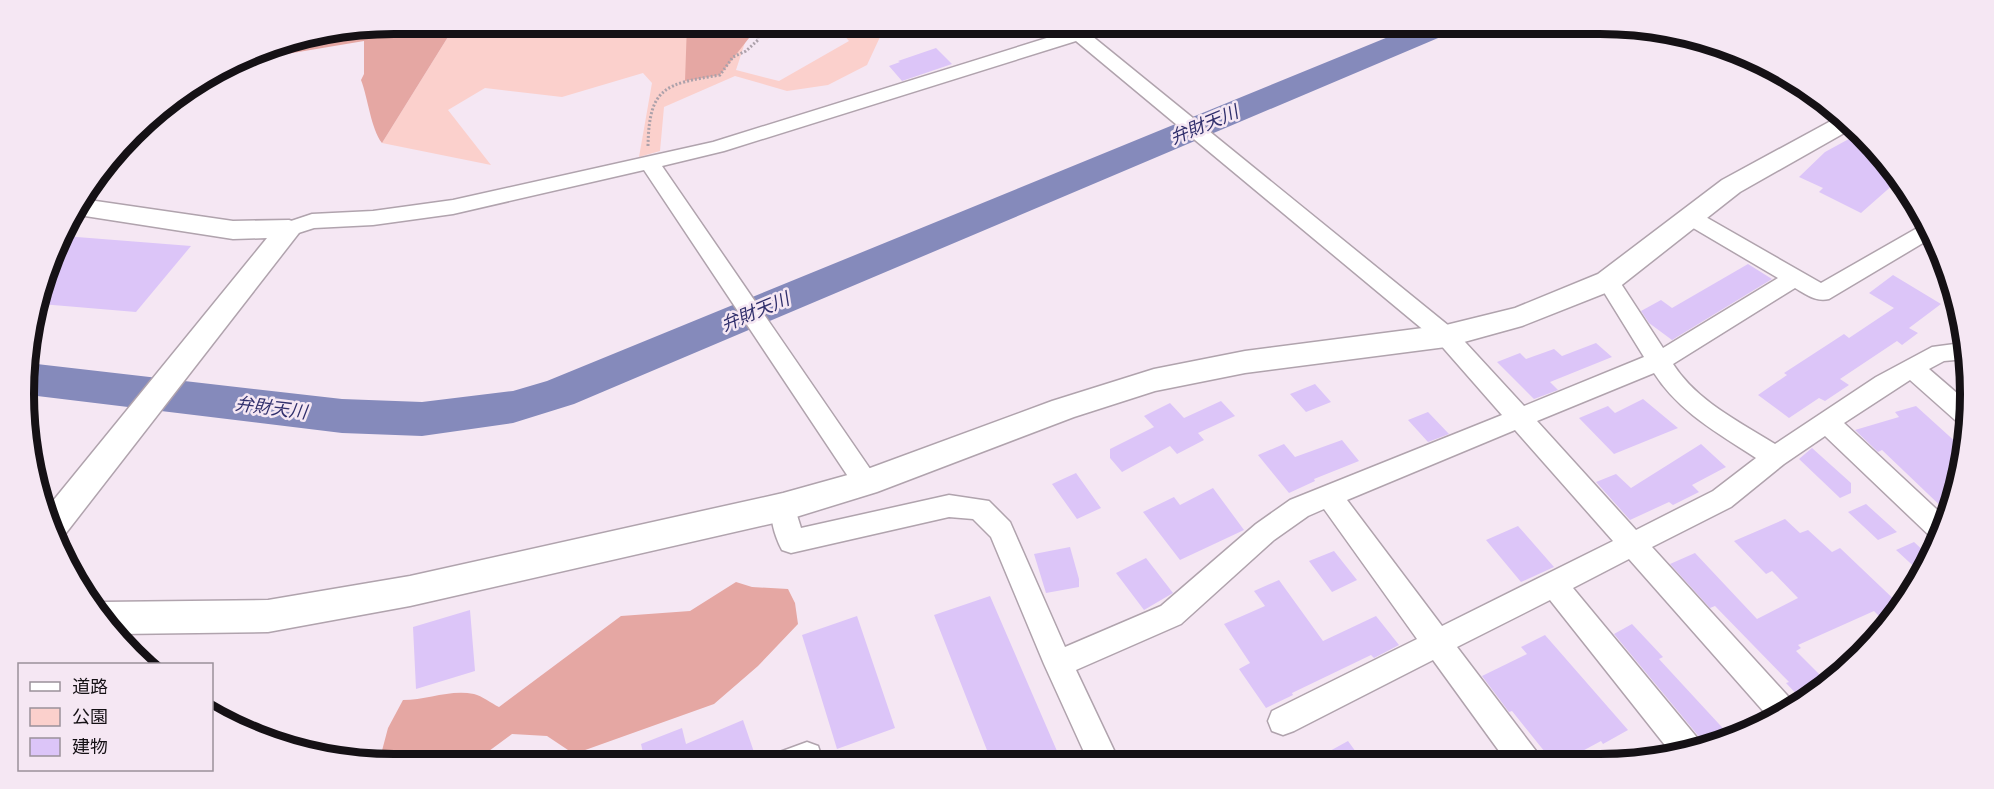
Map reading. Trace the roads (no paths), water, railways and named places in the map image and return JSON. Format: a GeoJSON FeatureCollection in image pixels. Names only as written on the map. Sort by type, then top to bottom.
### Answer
{"type":"FeatureCollection","features":[{"type":"Feature","properties":{"kind":"street"},"geometry":{"type":"LineString","coordinates":[[86,209],[233,230],[289,229],[312,221],[373,218],[432,211],[717,147],[1057,34]]}},
{"type":"Feature","properties":{"kind":"street"},"geometry":{"type":"LineString","coordinates":[[1078,34],[1446,336],[1778,707]]}},
{"type":"Feature","properties":{"kind":"street"},"geometry":{"type":"LineString","coordinates":[[112,618],[268,616],[411,591],[783,507],[866,483],[1063,409],[1154,380],[1245,362],[1446,336],[1522,316],[1608,281],[1731,186],[1839,126]]}},
{"type":"Feature","properties":{"kind":"street"},"geometry":{"type":"LineString","coordinates":[[649,162],[866,483]]}},
{"type":"Feature","properties":{"kind":"street"},"geometry":{"type":"LineString","coordinates":[[1690,217],[1821,293],[1922,234]]}},
{"type":"Feature","properties":{"kind":"street"},"geometry":{"type":"LineString","coordinates":[[57,518],[289,229]]}},
{"type":"Feature","properties":{"kind":"street"},"geometry":{"type":"LineString","coordinates":[[1058,664],[1171,615],[1265,532],[1299,508],[1659,361],[1795,278]]}},
{"type":"Feature","properties":{"kind":"street"},"geometry":{"type":"LineString","coordinates":[[1608,281],[1671,380],[1698,408],[1774,457]]}},
{"type":"Feature","properties":{"kind":"street"},"geometry":{"type":"LineString","coordinates":[[1283,721],[1631,543],[1722,499],[1774,457],[1884,383],[1940,353],[1956,352]]}},
{"type":"Feature","properties":{"kind":"street"},"geometry":{"type":"LineString","coordinates":[[1912,368],[1959,409]]}},
{"type":"Feature","properties":{"kind":"street"},"geometry":{"type":"LineString","coordinates":[[1827,422],[1935,524]]}},
{"type":"Feature","properties":{"kind":"street"},"geometry":{"type":"LineString","coordinates":[[1329,496],[1519,754]]}},
{"type":"Feature","properties":{"kind":"street"},"geometry":{"type":"LineString","coordinates":[[783,507],[791,542],[949,506],[980,509],[1001,530],[1058,664],[1101,754]]}},
{"type":"Feature","properties":{"kind":"street"},"geometry":{"type":"LineString","coordinates":[[1553,583],[1684,744]]}},
{"type":"Feature","properties":{"kind":"waterway","name":"弁財天川"},"geometry":{"type":"LineString","coordinates":[[35,380],[342,416],[422,419],[513,407],[559,393],[1422,34]]}}]}
